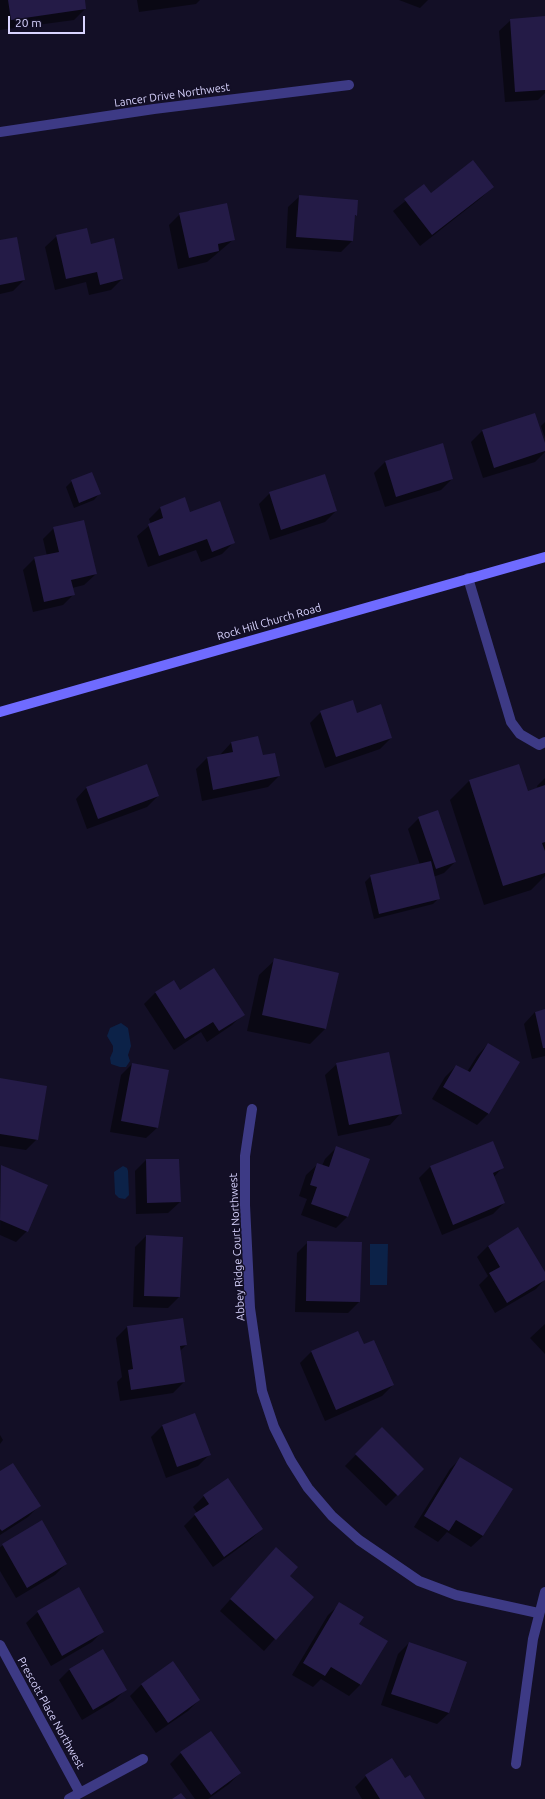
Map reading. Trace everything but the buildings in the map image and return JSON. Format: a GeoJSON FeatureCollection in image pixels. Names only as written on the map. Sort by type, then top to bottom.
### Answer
{"type":"FeatureCollection","features":[{"type":"Feature","properties":{"kind":"street","name":"Lancer Drive Northwest"},"geometry":{"type":"LineString","coordinates":[[0,132],[154,109],[348,85]]}},
{"type":"Feature","properties":{"kind":"street","name":"Rock Hill Church Road"},"geometry":{"type":"LineString","coordinates":[[0,712],[545,556]]}},
{"type":"Feature","properties":{"kind":"street"},"geometry":{"type":"LineString","coordinates":[[468,578],[510,722],[520,734],[539,745],[545,742]]}},
{"type":"Feature","properties":{"kind":"street","name":"Abbey Ridge Court Northwest"},"geometry":{"type":"LineString","coordinates":[[252,1109],[245,1156],[245,1205],[250,1308],[262,1391],[274,1427],[291,1461],[308,1488],[332,1516],[359,1540],[419,1581],[456,1595],[538,1613]]}},
{"type":"Feature","properties":{"kind":"street"},"geometry":{"type":"LineString","coordinates":[[516,1764],[538,1613],[545,1592]]}},
{"type":"Feature","properties":{"kind":"street","name":"Prescott Place Northwest"},"geometry":{"type":"LineString","coordinates":[[0,1645],[80,1793]]}},
{"type":"Feature","properties":{"kind":"street"},"geometry":{"type":"LineString","coordinates":[[69,1799],[143,1759]]}},
{"type":"Feature","properties":{"kind":"water"},"geometry":{"type":"Polygon","coordinates":[[[121,1023],[128,1028],[131,1046],[128,1055],[130,1061],[126,1067],[111,1064],[110,1058],[113,1051],[113,1046],[107,1036],[110,1028],[121,1023]]]}},
{"type":"Feature","properties":{"kind":"water"},"geometry":{"type":"Polygon","coordinates":[[[123,1166],[127,1168],[128,1171],[129,1195],[125,1199],[119,1198],[115,1194],[114,1172],[123,1166]]]}},
{"type":"Feature","properties":{"kind":"water"},"geometry":{"type":"Polygon","coordinates":[[[370,1244],[388,1244],[387,1285],[370,1285],[370,1244]]]}}]}
